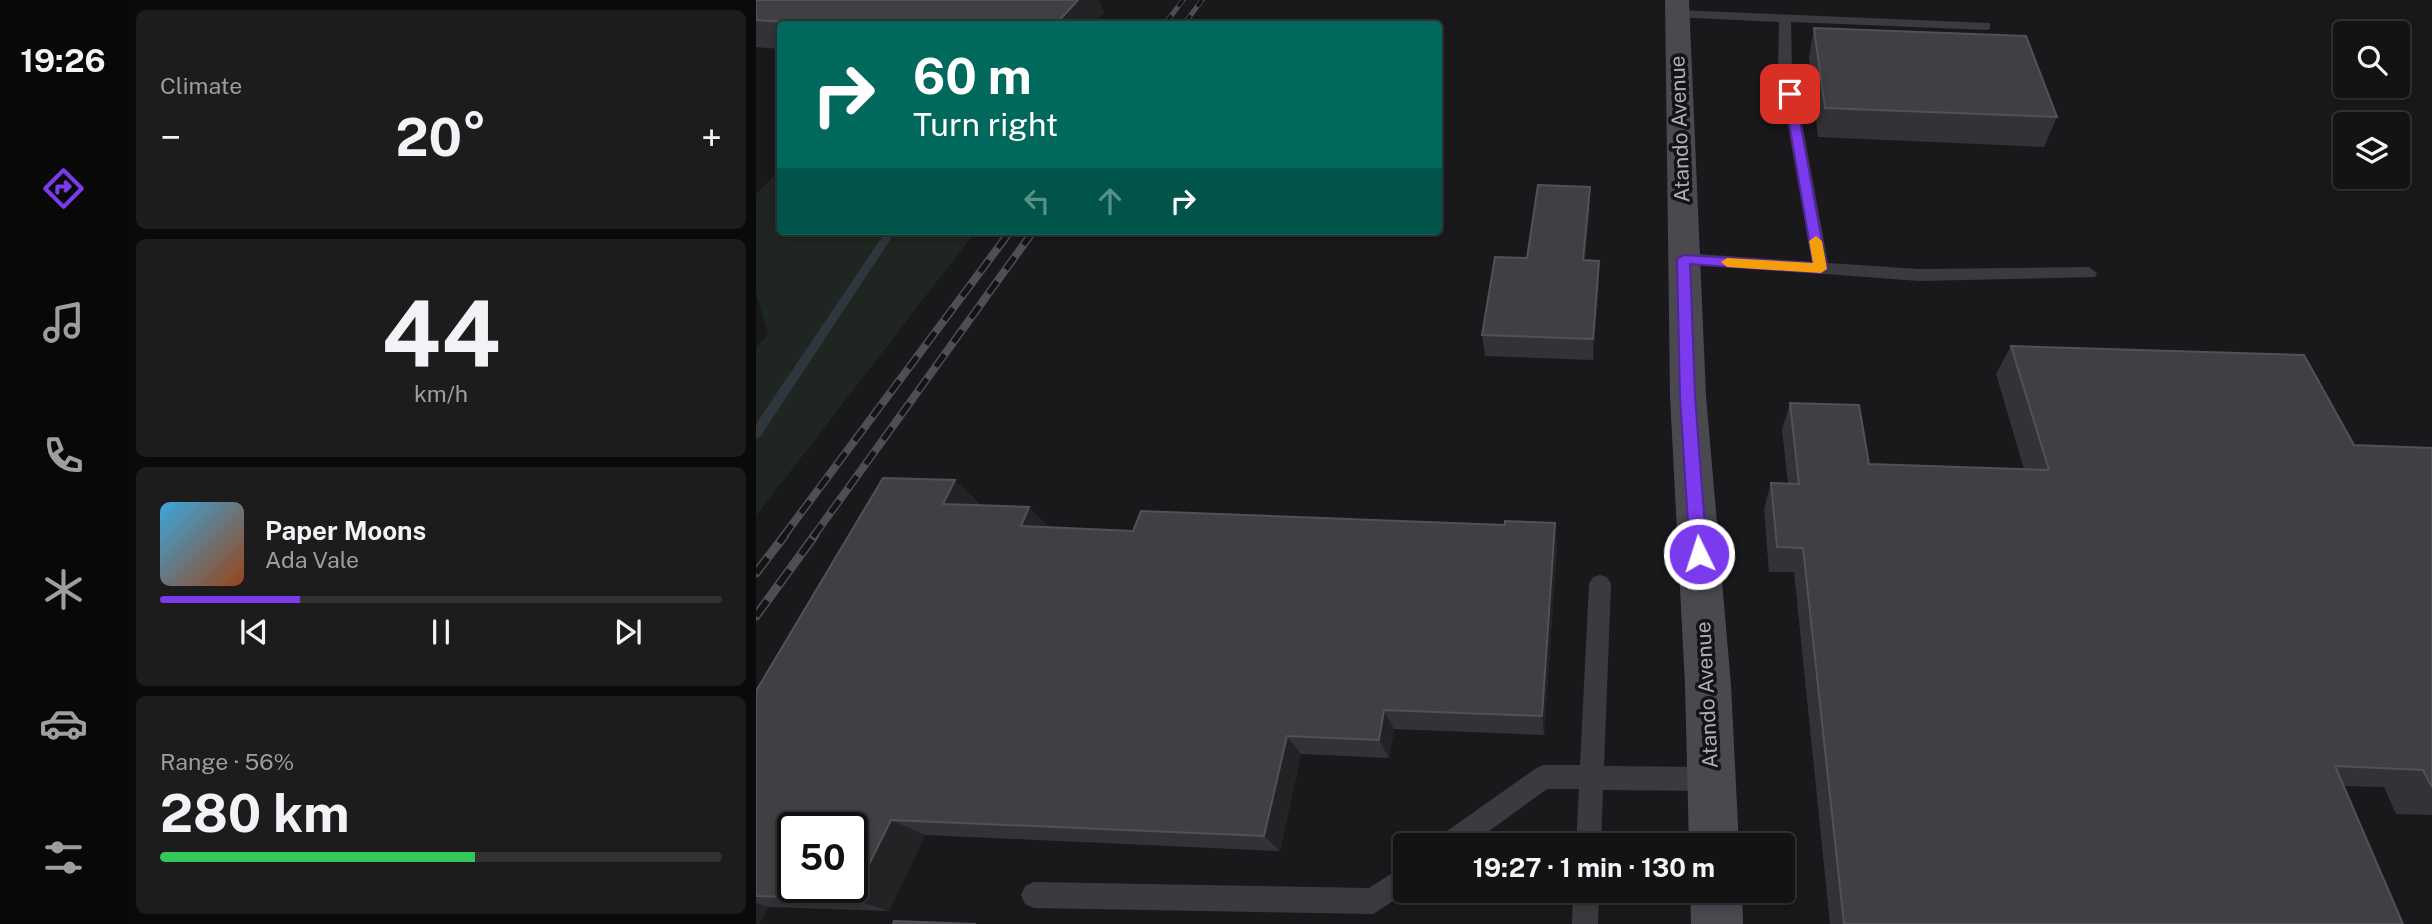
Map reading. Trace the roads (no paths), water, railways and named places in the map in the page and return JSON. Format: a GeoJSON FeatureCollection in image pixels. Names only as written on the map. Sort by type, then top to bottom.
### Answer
{"type":"FeatureCollection","features":[{"type":"Feature","properties":{"kind":"main road","name":"Atando Avenue"},"geometry":{"type":"LineString","coordinates":[[1677,7],[1688,396],[1708,685],[1714,833]]}},
{"type":"Feature","properties":{"kind":"main road"},"geometry":{"type":"LineString","coordinates":[[1716,903],[1717,924]]}},
{"type":"Feature","properties":{"kind":"lane"},"geometry":{"type":"LineString","coordinates":[[1677,7],[1784,18],[1986,26]]}},
{"type":"Feature","properties":{"kind":"lane"},"geometry":{"type":"LineString","coordinates":[[1784,18],[1785,69],[1821,269]]}},
{"type":"Feature","properties":{"kind":"lane"},"geometry":{"type":"LineString","coordinates":[[1684,259],[1919,275],[2089,273]]}},
{"type":"Feature","properties":{"kind":"lane"},"geometry":{"type":"LineString","coordinates":[[1590,833],[1600,584]]}},
{"type":"Feature","properties":{"kind":"lane"},"geometry":{"type":"LineString","coordinates":[[1466,833],[1543,777],[1712,779]]}},
{"type":"Feature","properties":{"kind":"lane"},"geometry":{"type":"LineString","coordinates":[[1034,895],[1373,901],[1393,887]]}},
{"type":"Feature","properties":{"kind":"lane"},"geometry":{"type":"LineString","coordinates":[[1584,924],[1585,903]]}},
{"type":"Feature","properties":{"kind":"waterway"},"geometry":{"type":"LineString","coordinates":[[756,434],[888,235]]}},
{"type":"Feature","properties":{"kind":"railway"},"geometry":{"type":"LineString","coordinates":[[1167,21],[1183,0]]}},
{"type":"Feature","properties":{"kind":"railway"},"geometry":{"type":"LineString","coordinates":[[1186,21],[1202,0]]}},
{"type":"Feature","properties":{"kind":"railway"},"geometry":{"type":"LineString","coordinates":[[783,537],[1008,235]]}},
{"type":"Feature","properties":{"kind":"railway"},"geometry":{"type":"LineString","coordinates":[[813,537],[1031,235]]}},
{"type":"Feature","properties":{"kind":"railway"},"geometry":{"type":"LineString","coordinates":[[756,573],[785,535]]}},
{"type":"Feature","properties":{"kind":"railway"},"geometry":{"type":"LineString","coordinates":[[756,616],[815,535]]}}]}
